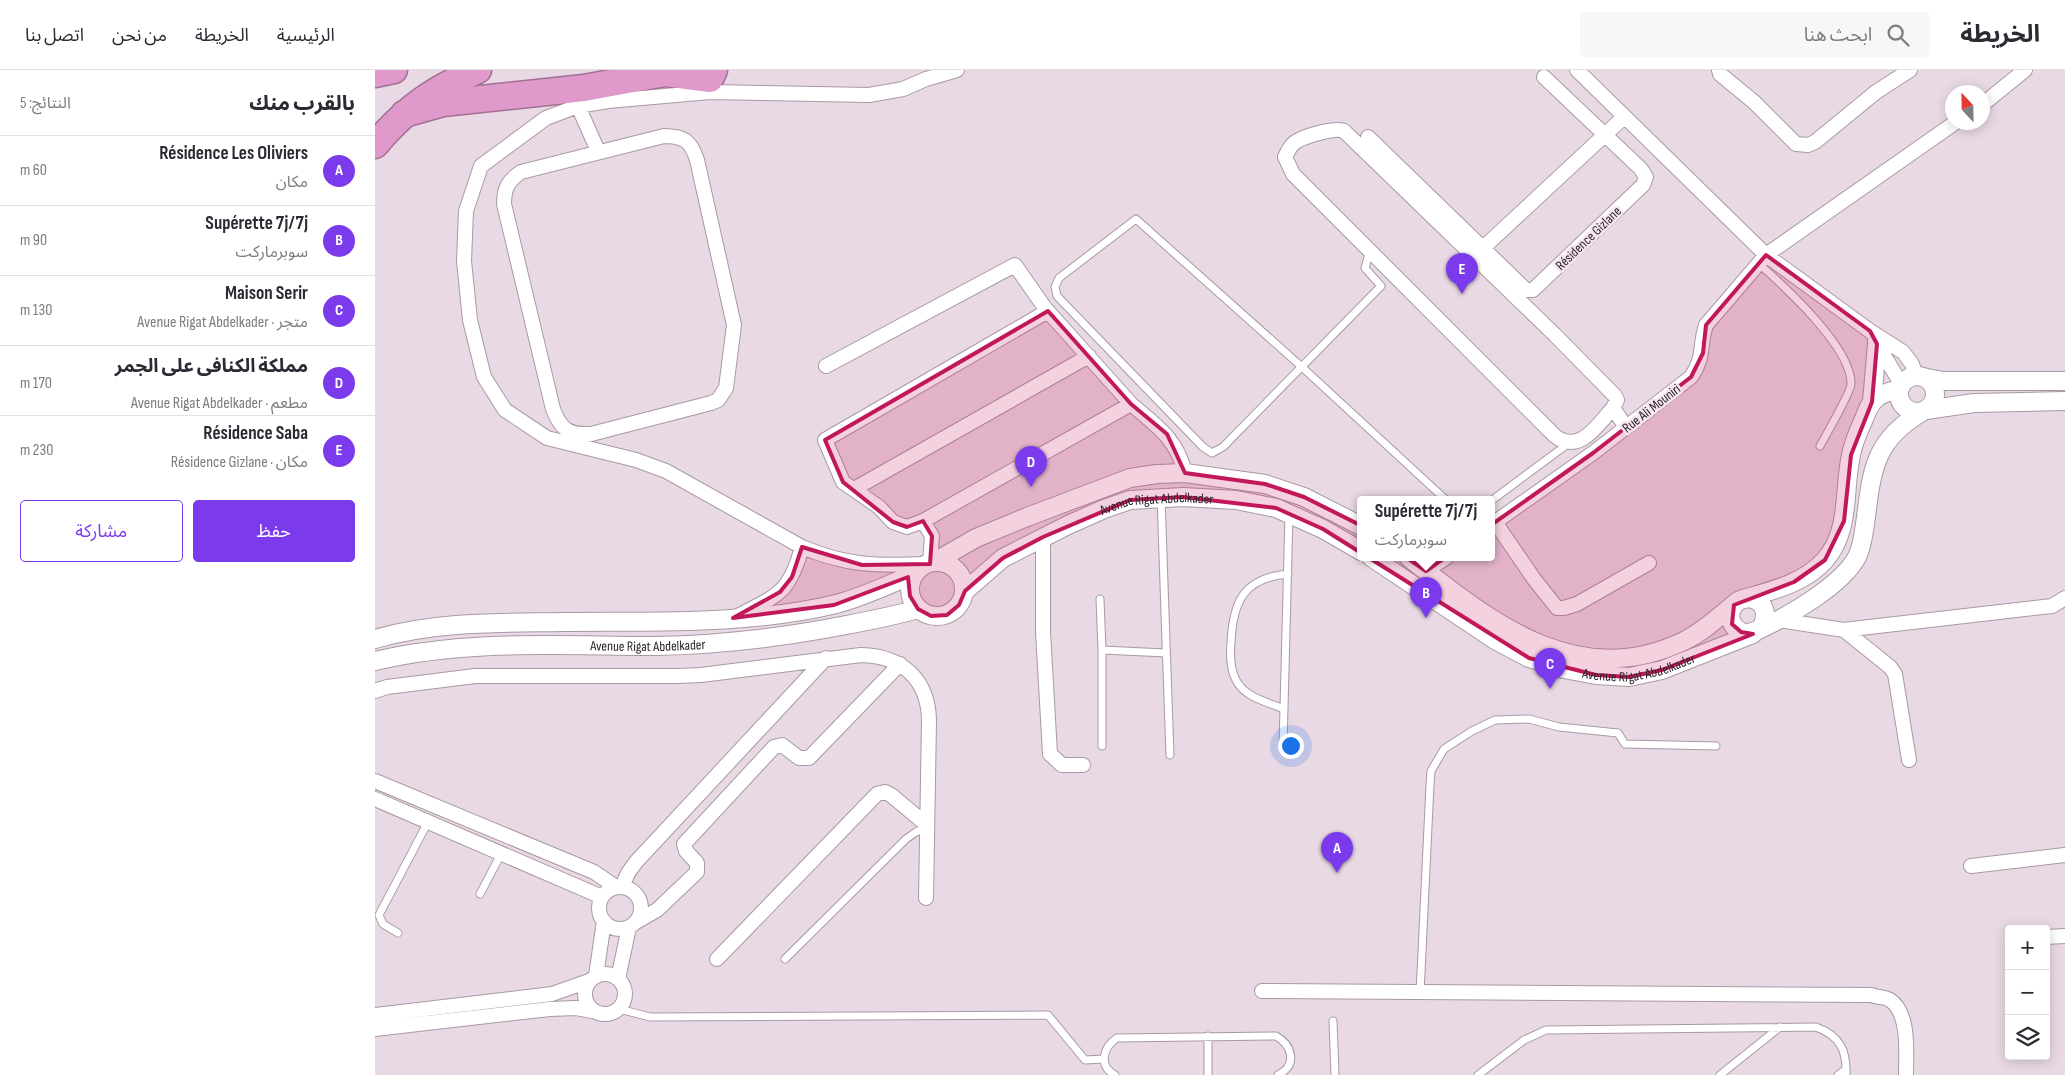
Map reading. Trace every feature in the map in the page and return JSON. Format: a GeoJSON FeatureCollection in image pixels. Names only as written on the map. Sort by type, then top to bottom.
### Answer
{"type":"FeatureCollection","features":[{"type":"Feature","properties":{"kind":"highway"},"geometry":{"type":"LineString","coordinates":[[375,74],[394,70]]}},
{"type":"Feature","properties":{"kind":"highway"},"geometry":{"type":"LineString","coordinates":[[375,145],[404,114],[425,96],[478,70]]}},
{"type":"Feature","properties":{"kind":"highway"},"geometry":{"type":"LineString","coordinates":[[404,114],[443,103],[584,88],[665,73],[711,80]]}},
{"type":"Feature","properties":{"kind":"street"},"geometry":{"type":"LineString","coordinates":[[923,521],[931,536],[926,566],[909,589],[913,603],[918,609],[931,616],[947,614],[959,605],[965,591],[962,578],[954,567],[942,562],[926,566],[862,565],[834,559],[802,547],[666,471],[635,460],[547,438],[505,410],[484,377],[469,320],[464,261],[466,211],[481,166],[546,118],[578,106],[711,80],[869,95],[903,89],[926,79],[957,70]]}},
{"type":"Feature","properties":{"kind":"street"},"geometry":{"type":"LineString","coordinates":[[1577,70],[1762,259],[1873,337],[1903,352],[1912,364],[1910,381],[1899,400],[1906,409],[1911,412],[1974,403],[2065,401]]}},
{"type":"Feature","properties":{"kind":"street"},"geometry":{"type":"LineString","coordinates":[[1719,70],[1720,74],[1754,102],[1797,144],[1808,145],[1815,142],[1876,92],[1910,70]]}},
{"type":"Feature","properties":{"kind":"street"},"geometry":{"type":"LineString","coordinates":[[1990,98],[2025,70]]}},
{"type":"Feature","properties":{"kind":"street","name":"Résidence Gizlane"},"geometry":{"type":"LineString","coordinates":[[1368,137],[1526,290],[1537,288],[1645,182],[1646,177],[1641,169],[1604,136],[1544,77]]}},
{"type":"Feature","properties":{"kind":"street"},"geometry":{"type":"LineString","coordinates":[[578,106],[598,152]]}},
{"type":"Feature","properties":{"kind":"street"},"geometry":{"type":"LineString","coordinates":[[1483,248],[1624,117]]}},
{"type":"Feature","properties":{"kind":"street"},"geometry":{"type":"LineString","coordinates":[[1335,129],[1344,132],[1555,335],[1615,396],[1617,400],[1613,408],[1586,438],[1570,443],[1563,442],[1555,436],[1293,174],[1285,157],[1289,148],[1297,141],[1335,129]]}},
{"type":"Feature","properties":{"kind":"street","name":"Rue Ali Mouniri"},"geometry":{"type":"LineString","coordinates":[[1495,523],[1593,453],[1691,377],[1703,353],[1703,334],[1706,325],[1762,259],[1945,130]]}},
{"type":"Feature","properties":{"kind":"street"},"geometry":{"type":"LineString","coordinates":[[663,136],[676,136],[686,140],[693,148],[734,325],[728,380],[723,395],[718,400],[591,434],[577,435],[565,430],[558,422],[553,409],[504,204],[504,191],[509,180],[521,172],[598,152],[663,136]]}},
{"type":"Feature","properties":{"kind":"street"},"geometry":{"type":"LineString","coordinates":[[826,366],[1015,265],[1048,311],[1131,404],[1167,434],[1175,446],[1185,473]]}},
{"type":"Feature","properties":{"kind":"street"},"geometry":{"type":"LineString","coordinates":[[1048,311],[825,440],[843,482],[879,507],[893,522],[907,527],[923,521],[1131,404]]}},
{"type":"Feature","properties":{"kind":"street"},"geometry":{"type":"LineString","coordinates":[[1873,337],[1910,381],[1932,384],[1935,395],[1934,401],[1924,411]]}},
{"type":"Feature","properties":{"kind":"street"},"geometry":{"type":"LineString","coordinates":[[1872,402],[1873,337]]}},
{"type":"Feature","properties":{"kind":"street"},"geometry":{"type":"LineString","coordinates":[[854,489],[1089,356]]}},
{"type":"Feature","properties":{"kind":"street"},"geometry":{"type":"LineString","coordinates":[[1416,561],[1459,596],[1508,628],[1542,646],[1569,654],[1607,660],[1637,657],[1663,650],[1685,641],[1740,600],[1794,582],[1809,574],[1825,560],[1837,542],[1844,522],[1851,455],[1860,427],[1872,402],[1879,396],[1910,381],[2065,381]]}},
{"type":"Feature","properties":{"kind":"street"},"geometry":{"type":"LineString","coordinates":[[1613,408],[1626,426]]}},
{"type":"Feature","properties":{"kind":"street","name":"Avenue Rigat Abdelkader"},"geometry":{"type":"LineString","coordinates":[[1377,561],[1495,640],[1529,658],[1564,669],[1596,675],[1629,677],[1661,670],[1756,632],[1779,620],[1824,591],[1848,570],[1858,556],[1864,535],[1871,473],[1879,453],[1892,435],[1909,420],[1924,411]]}},
{"type":"Feature","properties":{"kind":"street"},"geometry":{"type":"LineString","coordinates":[[375,639],[414,630],[480,623],[685,621],[733,618],[833,604],[862,596],[926,566],[976,538],[1130,478],[1185,473],[1265,484],[1304,497],[1357,524]]}},
{"type":"Feature","properties":{"kind":"street","name":"Avenue Rigat Abdelkader"},"geometry":{"type":"LineString","coordinates":[[965,591],[1003,558],[1104,509],[1130,500],[1183,497],[1236,500],[1276,508],[1323,529],[1357,549]]}},
{"type":"Feature","properties":{"kind":"street"},"geometry":{"type":"LineString","coordinates":[[1495,527],[1557,608],[1577,604],[1649,564]]}},
{"type":"Feature","properties":{"kind":"street"},"geometry":{"type":"LineString","coordinates":[[1043,537],[1043,632],[1050,754],[1062,765],[1083,765]]}},
{"type":"Feature","properties":{"kind":"street"},"geometry":{"type":"LineString","coordinates":[[733,618],[780,592],[792,577],[802,547]]}},
{"type":"Feature","properties":{"kind":"street"},"geometry":{"type":"LineString","coordinates":[[1779,620],[1843,630],[2052,606],[2065,598]]}},
{"type":"Feature","properties":{"kind":"street"},"geometry":{"type":"LineString","coordinates":[[1755,599],[1764,607],[1766,619],[1756,632],[1741,632],[1732,624],[1730,612],[1740,600],[1755,599]]}},
{"type":"Feature","properties":{"kind":"street","name":"Avenue Rigat Abdelkader"},"geometry":{"type":"LineString","coordinates":[[375,661],[422,652],[489,646],[673,645],[752,640],[880,619],[918,609]]}},
{"type":"Feature","properties":{"kind":"street"},"geometry":{"type":"LineString","coordinates":[[1843,630],[1890,667],[1895,674],[1909,760]]}},
{"type":"Feature","properties":{"kind":"street"},"geometry":{"type":"LineString","coordinates":[[375,691],[387,687],[475,676],[677,676],[726,672],[826,658],[874,655],[900,664],[914,676],[927,702],[929,720],[926,898]]}},
{"type":"Feature","properties":{"kind":"street"},"geometry":{"type":"LineString","coordinates":[[826,658],[637,862],[619,887],[610,889],[603,897],[599,909],[608,924],[618,929],[633,924],[657,910],[697,872],[697,863],[686,851],[684,844],[774,747],[782,745],[799,758],[809,758],[900,664]]}},
{"type":"Feature","properties":{"kind":"street"},"geometry":{"type":"LineString","coordinates":[[375,781],[594,872],[619,887],[634,892],[641,903],[640,916],[633,924],[618,979]]}},
{"type":"Feature","properties":{"kind":"street"},"geometry":{"type":"LineString","coordinates":[[717,958],[877,794],[885,792],[927,826]]}},
{"type":"Feature","properties":{"kind":"street"},"geometry":{"type":"LineString","coordinates":[[375,799],[603,897]]}},
{"type":"Feature","properties":{"kind":"street"},"geometry":{"type":"LineString","coordinates":[[1971,866],[2065,855]]}},
{"type":"Feature","properties":{"kind":"street"},"geometry":{"type":"LineString","coordinates":[[592,1011],[585,1002],[584,991],[593,978],[604,920]]}},
{"type":"Feature","properties":{"kind":"street"},"geometry":{"type":"LineString","coordinates":[[2050,937],[2065,936]]}},
{"type":"Feature","properties":{"kind":"street"},"geometry":{"type":"LineString","coordinates":[[375,1015],[552,994],[607,974],[618,979],[625,990],[625,997],[619,1009],[608,1015],[576,1008],[550,1009],[375,1030]]}},
{"type":"Feature","properties":{"kind":"street"},"geometry":{"type":"LineString","coordinates":[[1263,992],[1871,995],[1890,1000],[1901,1015],[1905,1034],[1906,1075]]}},
{"type":"Feature","properties":{"kind":"lane"},"geometry":{"type":"LineString","coordinates":[[1370,250],[1365,268],[1381,286],[1303,368],[1223,448],[1212,452],[1207,451],[1057,296],[1055,287],[1059,278],[1136,220],[1303,368],[1442,496]]}},
{"type":"Feature","properties":{"kind":"lane"},"geometry":{"type":"LineString","coordinates":[[1762,259],[1833,342],[1847,364],[1851,385],[1821,446]]}},
{"type":"Feature","properties":{"kind":"lane"},"geometry":{"type":"LineString","coordinates":[[1495,498],[1570,443]]}},
{"type":"Feature","properties":{"kind":"lane"},"geometry":{"type":"LineString","coordinates":[[1161,498],[1170,755]]}},
{"type":"Feature","properties":{"kind":"lane"},"geometry":{"type":"LineString","coordinates":[[1283,747],[1289,514]]}},
{"type":"Feature","properties":{"kind":"lane"},"geometry":{"type":"LineString","coordinates":[[1284,709],[1248,694],[1236,680],[1230,655],[1232,622],[1240,597],[1254,583],[1273,576],[1288,574]]}},
{"type":"Feature","properties":{"kind":"lane"},"geometry":{"type":"LineString","coordinates":[[1100,598],[1102,746]]}},
{"type":"Feature","properties":{"kind":"lane"},"geometry":{"type":"LineString","coordinates":[[1102,650],[1166,653]]}},
{"type":"Feature","properties":{"kind":"lane"},"geometry":{"type":"LineString","coordinates":[[1420,994],[1431,772],[1444,749],[1472,731],[1495,720],[1529,720],[1559,727],[1618,733],[1625,744],[1716,746]]}},
{"type":"Feature","properties":{"kind":"lane"},"geometry":{"type":"LineString","coordinates":[[398,933],[383,924],[379,915],[428,822]]}},
{"type":"Feature","properties":{"kind":"lane"},"geometry":{"type":"LineString","coordinates":[[785,959],[906,839],[927,826]]}},
{"type":"Feature","properties":{"kind":"lane"},"geometry":{"type":"LineString","coordinates":[[480,894],[501,854]]}},
{"type":"Feature","properties":{"kind":"lane"},"geometry":{"type":"LineString","coordinates":[[619,1009],[649,1017],[1048,1015],[1085,1060],[1104,1059]]}},
{"type":"Feature","properties":{"kind":"lane"},"geometry":{"type":"LineString","coordinates":[[1333,1021],[1335,1075]]}},
{"type":"Feature","properties":{"kind":"lane"},"geometry":{"type":"LineString","coordinates":[[1721,1075],[1780,1027]]}},
{"type":"Feature","properties":{"kind":"lane"},"geometry":{"type":"LineString","coordinates":[[1478,1075],[1524,1040],[1546,1030],[1780,1027],[1816,1027],[1828,1032],[1838,1041],[1845,1054],[1846,1072],[1837,1075]]}},
{"type":"Feature","properties":{"kind":"lane"},"geometry":{"type":"LineString","coordinates":[[1208,1036],[1208,1075]]}},
{"type":"Feature","properties":{"kind":"lane"},"geometry":{"type":"LineString","coordinates":[[1115,1075],[1106,1067],[1104,1059],[1105,1050],[1109,1043],[1117,1038],[1208,1036],[1276,1036],[1284,1040],[1289,1047],[1291,1056],[1289,1065],[1279,1075]]}},
{"type":"Feature","properties":{"kind":"highlighted area"},"geometry":{"type":"Polygon","coordinates":[[[1766,255],[1870,331],[1877,344],[1872,402],[1851,455],[1844,521],[1825,560],[1794,582],[1734,605],[1732,624],[1741,632],[1753,634],[1662,670],[1629,677],[1596,675],[1529,658],[1323,529],[1276,508],[1183,497],[1130,500],[1043,537],[1003,558],[965,591],[959,605],[947,615],[931,616],[918,609],[910,596],[908,577],[834,605],[733,618],[780,592],[792,577],[802,547],[862,565],[930,564],[932,536],[923,521],[907,527],[893,522],[843,482],[825,440],[1048,311],[1131,404],[1167,434],[1185,473],[1265,484],[1304,497],[1360,525],[1426,571],[1593,453],[1691,377],[1703,353],[1706,325],[1766,255]]]}},
{"type":"Feature","properties":{"kind":"place","name":"Résidence Saba"},"geometry":{"type":"Point","coordinates":[1462,294]}},
{"type":"Feature","properties":{"kind":"place","name":"مملكة الكنافى على الجمر"},"geometry":{"type":"Point","coordinates":[1031,487]}},
{"type":"Feature","properties":{"kind":"place","name":"Supérette 7j/7j"},"geometry":{"type":"Point","coordinates":[1426,618]}},
{"type":"Feature","properties":{"kind":"place","name":"Maison Serir"},"geometry":{"type":"Point","coordinates":[1550,689]}},
{"type":"Feature","properties":{"kind":"place","name":"Résidence Les Oliviers"},"geometry":{"type":"Point","coordinates":[1337,873]}}]}
